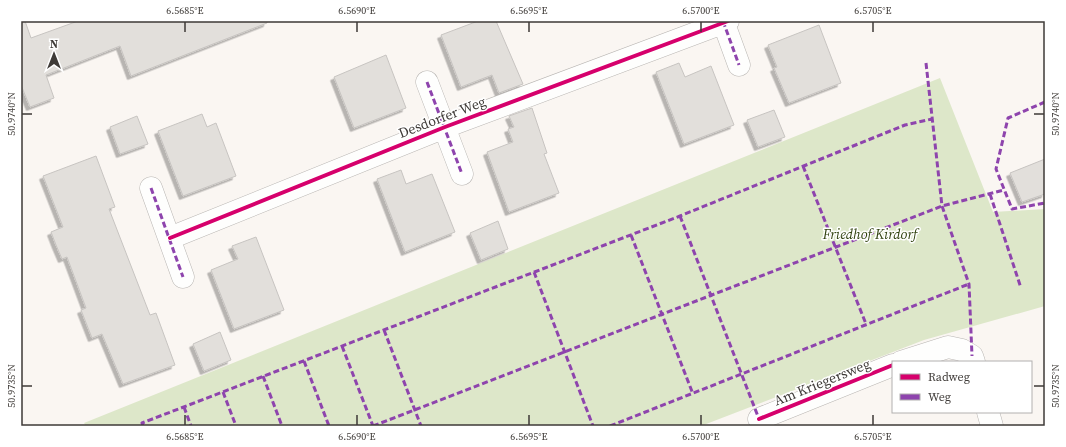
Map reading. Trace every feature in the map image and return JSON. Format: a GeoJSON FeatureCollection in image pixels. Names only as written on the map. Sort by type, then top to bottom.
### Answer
{"type":"FeatureCollection","features":[{"type":"Feature","properties":{"kind":"street","name":"Desdorfer Weg"},"geometry":{"type":"LineString","coordinates":[[170,238],[445,127],[725,22],[739,64]]}},
{"type":"Feature","properties":{"kind":"street","name":"Desdorfer Weg"},"geometry":{"type":"LineString","coordinates":[[427,82],[462,174]]}},
{"type":"Feature","properties":{"kind":"street"},"geometry":{"type":"LineString","coordinates":[[152,188],[183,277]]}},
{"type":"Feature","properties":{"kind":"street"},"geometry":{"type":"LineString","coordinates":[[904,361],[948,347],[962,350],[972,356],[974,361]]}},
{"type":"Feature","properties":{"kind":"street","name":"Am Kriegersweg"},"geometry":{"type":"LineString","coordinates":[[759,419],[892,365]]}},
{"type":"Feature","properties":{"kind":"street"},"geometry":{"type":"LineString","coordinates":[[988,413],[992,426]]}},
{"type":"Feature","properties":{"kind":"green space","name":"Friedhof Kirdorf"},"geometry":{"type":"Polygon","coordinates":[[[940,78],[993,212],[1045,209],[1045,306],[924,340],[701,426],[86,426],[84,423],[940,78]]]}},
{"type":"Feature","properties":{"kind":"building"},"geometry":{"type":"Polygon","coordinates":[[[21,21],[25,21],[31,38],[78,21],[267,21],[267,23],[131,76],[120,46],[46,75],[54,98],[30,107],[21,85],[21,21]]]}},
{"type":"Feature","properties":{"kind":"building"},"geometry":{"type":"Polygon","coordinates":[[[478,21],[496,21],[523,84],[499,93],[492,75],[461,87],[441,35],[478,21]]]}},
{"type":"Feature","properties":{"kind":"building"},"geometry":{"type":"Polygon","coordinates":[[[819,25],[841,83],[789,103],[774,68],[777,67],[768,45],[819,25]]]}},
{"type":"Feature","properties":{"kind":"building"},"geometry":{"type":"Polygon","coordinates":[[[386,55],[406,108],[354,128],[334,77],[386,55]]]}},
{"type":"Feature","properties":{"kind":"building"},"geometry":{"type":"Polygon","coordinates":[[[679,63],[685,77],[711,66],[734,125],[684,144],[656,72],[679,63]]]}},
{"type":"Feature","properties":{"kind":"building"},"geometry":{"type":"Polygon","coordinates":[[[532,108],[547,153],[544,154],[559,193],[509,212],[487,152],[513,142],[508,129],[514,127],[509,116],[532,108]]]}},
{"type":"Feature","properties":{"kind":"building"},"geometry":{"type":"Polygon","coordinates":[[[774,110],[785,137],[758,147],[747,120],[774,110]]]}},
{"type":"Feature","properties":{"kind":"building"},"geometry":{"type":"Polygon","coordinates":[[[202,114],[207,127],[216,123],[236,176],[183,196],[158,131],[202,114]]]}},
{"type":"Feature","properties":{"kind":"building"},"geometry":{"type":"Polygon","coordinates":[[[137,116],[148,144],[120,154],[110,127],[137,116]]]}},
{"type":"Feature","properties":{"kind":"building"},"geometry":{"type":"Polygon","coordinates":[[[96,156],[115,207],[109,209],[150,315],[156,313],[175,365],[123,384],[102,334],[92,338],[81,310],[86,308],[67,257],[62,259],[51,232],[63,227],[43,176],[96,156]]]}},
{"type":"Feature","properties":{"kind":"building"},"geometry":{"type":"Polygon","coordinates":[[[1045,159],[1045,194],[1022,202],[1010,173],[1045,159]]]}},
{"type":"Feature","properties":{"kind":"building"},"geometry":{"type":"Polygon","coordinates":[[[401,170],[406,184],[432,174],[455,232],[405,252],[377,179],[401,170]]]}},
{"type":"Feature","properties":{"kind":"building"},"geometry":{"type":"Polygon","coordinates":[[[498,221],[508,249],[481,260],[470,233],[498,221]]]}},
{"type":"Feature","properties":{"kind":"building"},"geometry":{"type":"Polygon","coordinates":[[[256,237],[284,310],[234,329],[211,270],[238,259],[232,246],[256,237]]]}},
{"type":"Feature","properties":{"kind":"building"},"geometry":{"type":"Polygon","coordinates":[[[220,332],[231,360],[204,371],[193,344],[220,332]]]}},
{"type":"Feature","properties":{"kind":"marked path"},"geometry":{"type":"LineString","coordinates":[[723,21],[739,65]]}},
{"type":"Feature","properties":{"kind":"marked path"},"geometry":{"type":"LineString","coordinates":[[926,63],[942,206],[969,284],[972,356]]}},
{"type":"Feature","properties":{"kind":"marked path"},"geometry":{"type":"LineString","coordinates":[[427,82],[462,174]]}},
{"type":"Feature","properties":{"kind":"marked path"},"geometry":{"type":"LineString","coordinates":[[1045,102],[1008,118],[996,169],[1012,209],[1045,203]]}},
{"type":"Feature","properties":{"kind":"marked path"},"geometry":{"type":"LineString","coordinates":[[143,426],[142,423],[680,216],[905,125],[932,119]]}},
{"type":"Feature","properties":{"kind":"marked path"},"geometry":{"type":"LineString","coordinates":[[803,166],[866,324]]}},
{"type":"Feature","properties":{"kind":"marked path"},"geometry":{"type":"LineString","coordinates":[[151,188],[183,277]]}},
{"type":"Feature","properties":{"kind":"marked path"},"geometry":{"type":"LineString","coordinates":[[373,426],[942,206],[1004,190]]}},
{"type":"Feature","properties":{"kind":"marked path"},"geometry":{"type":"LineString","coordinates":[[990,194],[1021,288]]}},
{"type":"Feature","properties":{"kind":"marked path"},"geometry":{"type":"LineString","coordinates":[[680,216],[759,419]]}},
{"type":"Feature","properties":{"kind":"marked path"},"geometry":{"type":"LineString","coordinates":[[631,235],[693,394]]}},
{"type":"Feature","properties":{"kind":"marked path"},"geometry":{"type":"LineString","coordinates":[[534,272],[593,426]]}},
{"type":"Feature","properties":{"kind":"marked path"},"geometry":{"type":"LineString","coordinates":[[610,426],[969,284]]}},
{"type":"Feature","properties":{"kind":"marked path"},"geometry":{"type":"LineString","coordinates":[[384,330],[421,426]]}},
{"type":"Feature","properties":{"kind":"marked path"},"geometry":{"type":"LineString","coordinates":[[342,346],[373,426]]}},
{"type":"Feature","properties":{"kind":"marked path"},"geometry":{"type":"LineString","coordinates":[[304,361],[329,426]]}},
{"type":"Feature","properties":{"kind":"marked path"},"geometry":{"type":"LineString","coordinates":[[263,376],[282,426]]}},
{"type":"Feature","properties":{"kind":"marked path"},"geometry":{"type":"LineString","coordinates":[[223,392],[236,426]]}},
{"type":"Feature","properties":{"kind":"marked path"},"geometry":{"type":"LineString","coordinates":[[184,407],[191,426]]}},
{"type":"Feature","properties":{"kind":"cycle path"},"geometry":{"type":"LineString","coordinates":[[170,238],[445,127],[728,21]]}},
{"type":"Feature","properties":{"kind":"cycle path"},"geometry":{"type":"LineString","coordinates":[[759,419],[892,365]]}}]}
